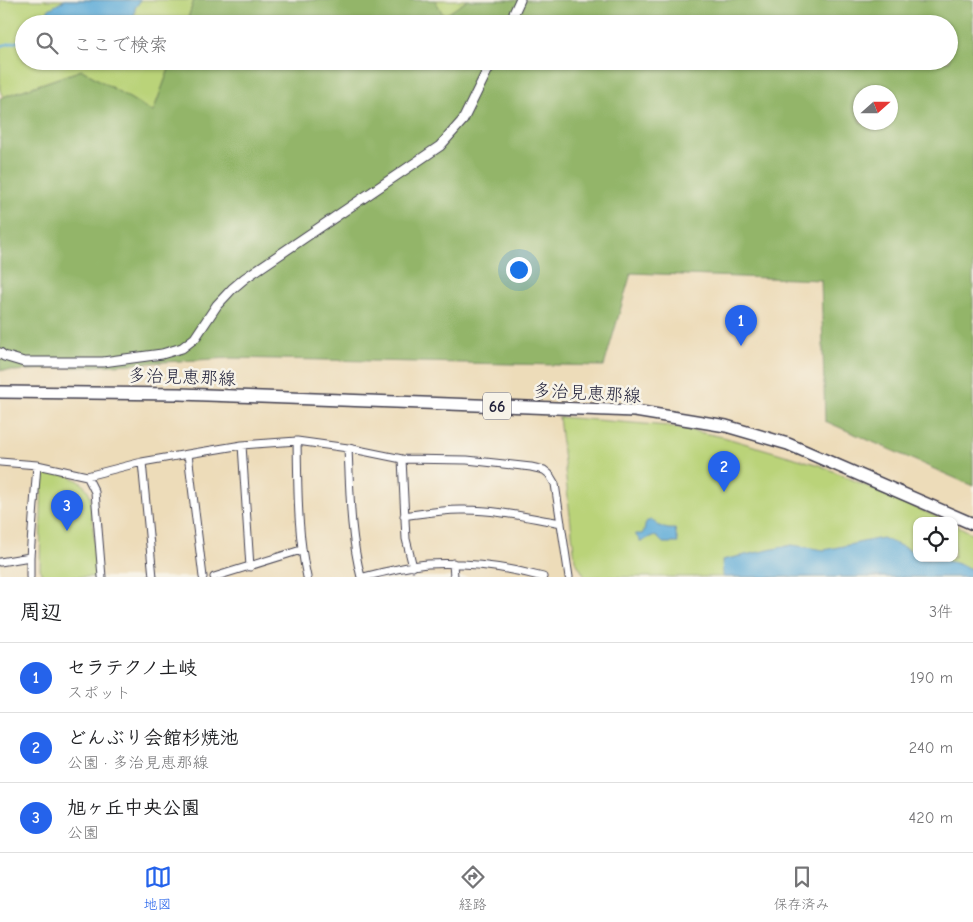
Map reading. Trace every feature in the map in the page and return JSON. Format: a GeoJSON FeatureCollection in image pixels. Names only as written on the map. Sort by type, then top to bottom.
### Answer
{"type":"FeatureCollection","features":[{"type":"Feature","properties":{"kind":"main road","name":"多治見恵那線"},"geometry":{"type":"LineString","coordinates":[[0,392],[180,394],[588,409],[653,414],[726,426],[788,444],[973,524]]}},
{"type":"Feature","properties":{"kind":"street"},"geometry":{"type":"LineString","coordinates":[[513,15],[520,0]]}},
{"type":"Feature","properties":{"kind":"street"},"geometry":{"type":"LineString","coordinates":[[0,353],[24,362],[103,362],[162,354],[182,348],[195,338],[217,305],[245,278],[440,146],[463,120],[488,70]]}},
{"type":"Feature","properties":{"kind":"street"},"geometry":{"type":"LineString","coordinates":[[297,441],[301,550],[306,577]]}},
{"type":"Feature","properties":{"kind":"street"},"geometry":{"type":"LineString","coordinates":[[0,462],[36,465],[87,476],[142,462],[242,445],[297,441],[348,448],[402,460],[467,460],[544,470],[555,484],[569,577]]}},
{"type":"Feature","properties":{"kind":"street"},"geometry":{"type":"LineString","coordinates":[[242,445],[250,567]]}},
{"type":"Feature","properties":{"kind":"street"},"geometry":{"type":"LineString","coordinates":[[348,448],[350,517],[356,558],[362,577],[413,567],[453,563],[496,568],[543,577]]}},
{"type":"Feature","properties":{"kind":"street"},"geometry":{"type":"LineString","coordinates":[[188,454],[203,577]]}},
{"type":"Feature","properties":{"kind":"street"},"geometry":{"type":"LineString","coordinates":[[402,460],[406,539],[413,567]]}},
{"type":"Feature","properties":{"kind":"street"},"geometry":{"type":"LineString","coordinates":[[142,462],[153,577]]}},
{"type":"Feature","properties":{"kind":"street"},"geometry":{"type":"LineString","coordinates":[[30,577],[36,465]]}},
{"type":"Feature","properties":{"kind":"street"},"geometry":{"type":"LineString","coordinates":[[87,476],[95,492],[102,577]]}},
{"type":"Feature","properties":{"kind":"street"},"geometry":{"type":"LineString","coordinates":[[404,516],[427,512],[464,510],[513,515],[561,523]]}},
{"type":"Feature","properties":{"kind":"street"},"geometry":{"type":"LineString","coordinates":[[214,577],[301,550]]}},
{"type":"Feature","properties":{"kind":"street"},"geometry":{"type":"LineString","coordinates":[[0,562],[30,557]]}},
{"type":"Feature","properties":{"kind":"street"},"geometry":{"type":"LineString","coordinates":[[453,563],[454,577]]}},
{"type":"Feature","properties":{"kind":"green space"},"geometry":{"type":"Polygon","coordinates":[[[0,0],[194,0],[189,15],[15,15],[15,70],[82,70],[3,97],[0,91],[0,0]]]}},
{"type":"Feature","properties":{"kind":"green space"},"geometry":{"type":"Polygon","coordinates":[[[194,0],[435,0],[443,15],[189,15],[194,0]]]}},
{"type":"Feature","properties":{"kind":"green space"},"geometry":{"type":"Polygon","coordinates":[[[435,0],[468,0],[446,15],[442,15],[435,0]]]}},
{"type":"Feature","properties":{"kind":"green space"},"geometry":{"type":"Polygon","coordinates":[[[468,0],[973,0],[973,486],[825,421],[821,280],[631,273],[604,366],[230,358],[14,371],[0,370],[0,98],[82,70],[153,112],[169,70],[958,70],[958,15],[446,15],[468,0]]]}},
{"type":"Feature","properties":{"kind":"green space"},"geometry":{"type":"Polygon","coordinates":[[[82,70],[169,70],[153,112],[82,70]]]}},
{"type":"Feature","properties":{"kind":"green space"},"geometry":{"type":"Polygon","coordinates":[[[559,417],[668,426],[723,437],[819,465],[937,517],[913,517],[913,562],[958,562],[958,526],[973,534],[973,577],[585,577],[575,560],[559,417]]]}},
{"type":"Feature","properties":{"kind":"green space"},"geometry":{"type":"Polygon","coordinates":[[[42,470],[63,474],[76,479],[82,483],[90,495],[98,577],[42,577],[40,568],[42,470]]]}},
{"type":"Feature","properties":{"kind":"water"},"geometry":{"type":"Polygon","coordinates":[[[65,0],[141,0],[135,8],[135,15],[45,15],[49,9],[65,0]]]}},
{"type":"Feature","properties":{"kind":"water"},"geometry":{"type":"Polygon","coordinates":[[[651,519],[662,527],[675,529],[678,543],[663,543],[657,537],[652,536],[641,542],[635,534],[642,534],[647,521],[651,519]]]}},
{"type":"Feature","properties":{"kind":"water"},"geometry":{"type":"Polygon","coordinates":[[[882,538],[913,551],[913,562],[950,562],[959,564],[973,570],[973,577],[723,577],[722,560],[792,545],[824,550],[882,538]]]}},
{"type":"Feature","properties":{"kind":"waterway"},"geometry":{"type":"LineString","coordinates":[[0,46],[15,42]]}},
{"type":"Feature","properties":{"kind":"place","name":"セラテクノ土岐"},"geometry":{"type":"Point","coordinates":[741,346]}},
{"type":"Feature","properties":{"kind":"place","name":"どんぶり会館杉焼池"},"geometry":{"type":"Point","coordinates":[724,492]}},
{"type":"Feature","properties":{"kind":"place","name":"旭ヶ丘中央公園"},"geometry":{"type":"Point","coordinates":[67,531]}}]}
